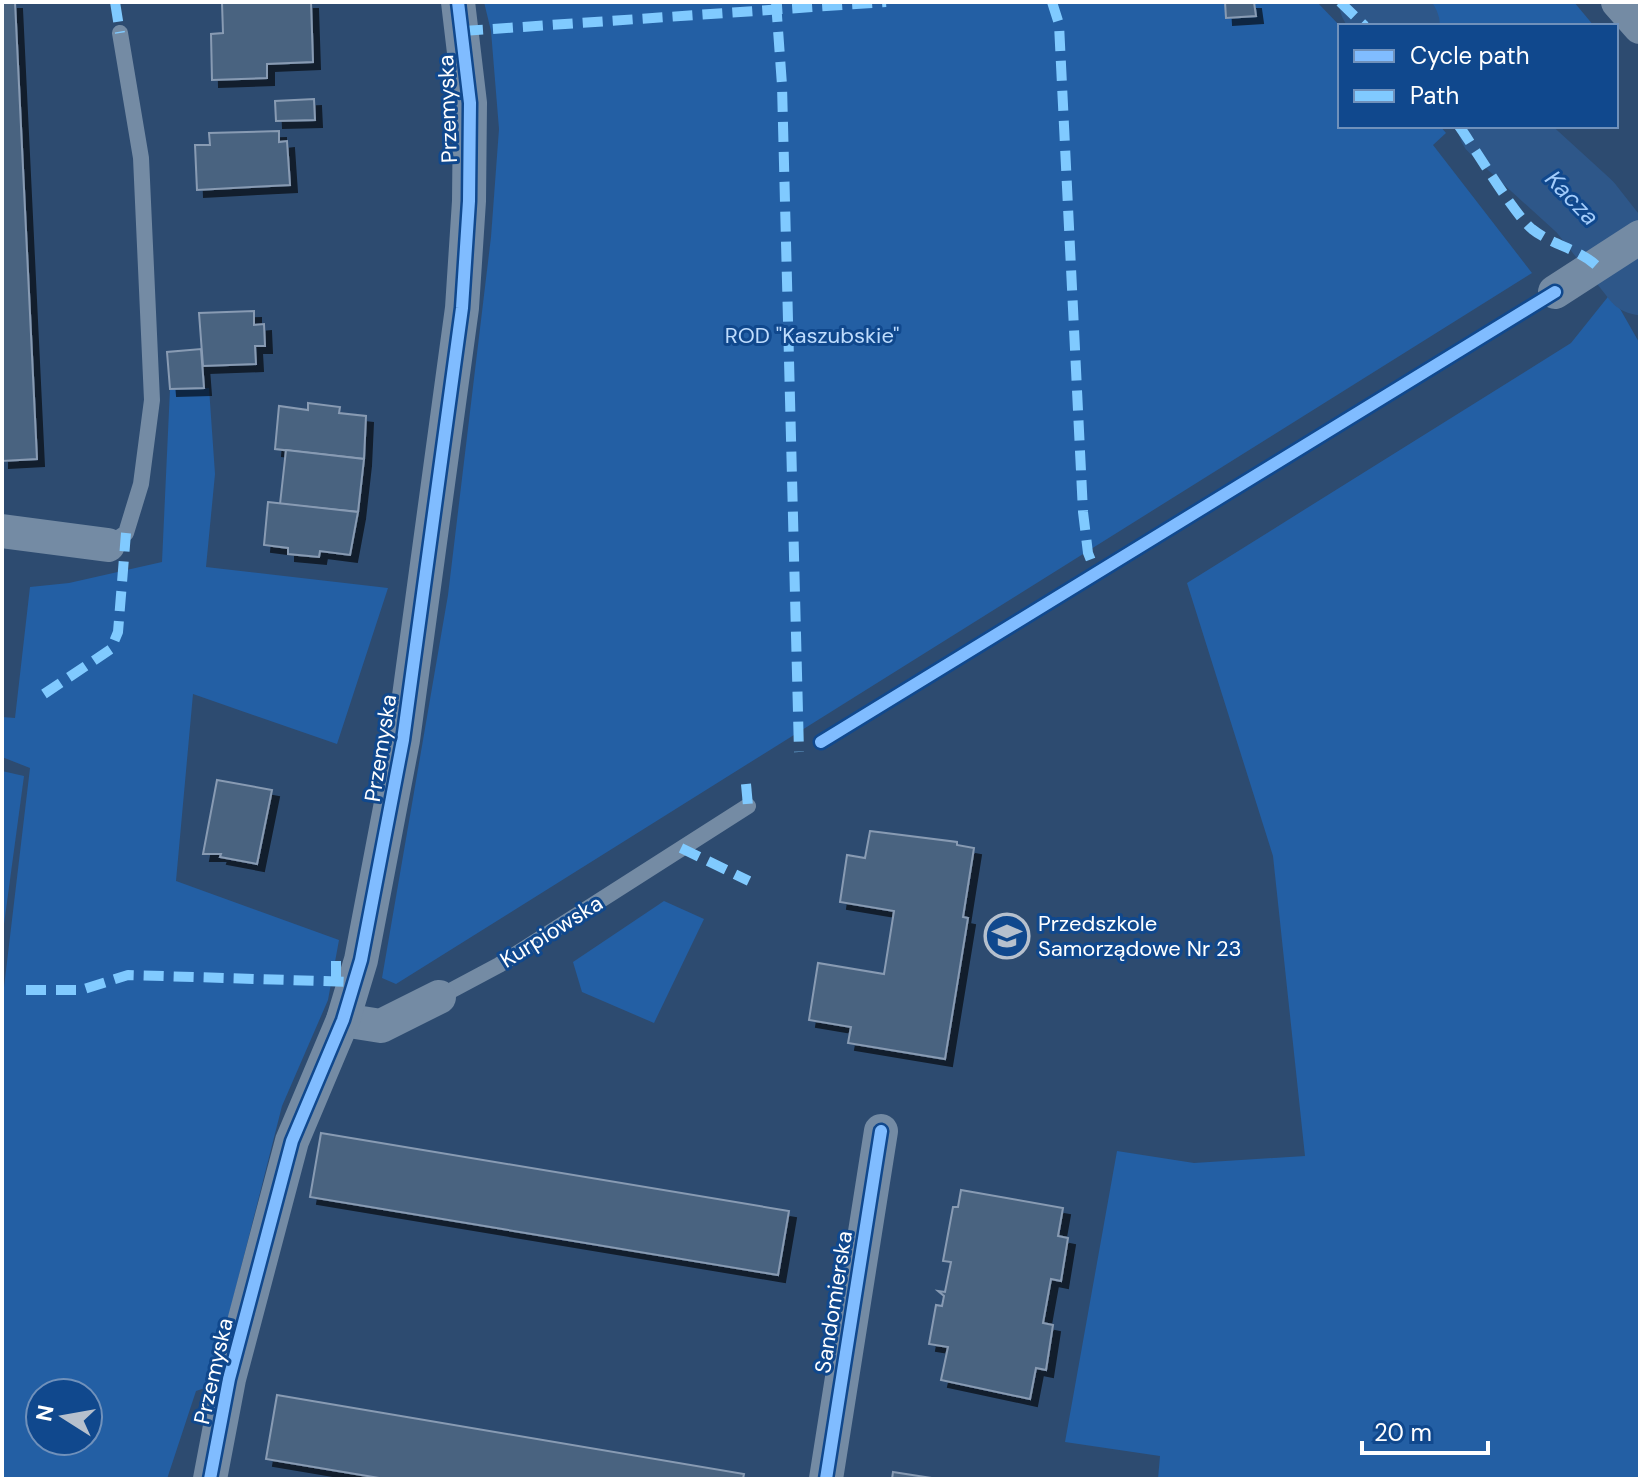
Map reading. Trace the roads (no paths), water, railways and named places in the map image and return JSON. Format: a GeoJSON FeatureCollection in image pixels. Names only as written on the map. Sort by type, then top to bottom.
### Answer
{"type":"FeatureCollection","features":[{"type":"Feature","properties":{"kind":"street","name":"Przemyska"},"geometry":{"type":"LineString","coordinates":[[210,1479],[229,1379],[292,1141],[343,1020],[374,901],[403,740],[462,308],[469,201],[470,103],[458,2]]}},
{"type":"Feature","properties":{"kind":"street"},"geometry":{"type":"LineString","coordinates":[[1618,2],[1640,27]]}},
{"type":"Feature","properties":{"kind":"street"},"geometry":{"type":"LineString","coordinates":[[1555,292],[1640,237]]}},
{"type":"Feature","properties":{"kind":"street"},"geometry":{"type":"LineString","coordinates":[[2,531],[108,545]]}},
{"type":"Feature","properties":{"kind":"street","name":"Kurpiowska"},"geometry":{"type":"LineString","coordinates":[[343,1020],[381,1026],[439,997]]}},
{"type":"Feature","properties":{"kind":"street","name":"Sandomierska"},"geometry":{"type":"LineString","coordinates":[[826,1479],[881,1131]]}},
{"type":"Feature","properties":{"kind":"lane"},"geometry":{"type":"LineString","coordinates":[[108,545],[126,533],[141,484],[152,400],[141,158],[120,33]]}},
{"type":"Feature","properties":{"kind":"lane","name":"Kurpiowska"},"geometry":{"type":"LineString","coordinates":[[439,997],[499,965],[748,806]]}},
{"type":"Feature","properties":{"kind":"waterway","name":"Kacza"},"geometry":{"type":"LineString","coordinates":[[1377,2],[1400,24]]}},
{"type":"Feature","properties":{"kind":"waterway","name":"Kacza"},"geometry":{"type":"LineString","coordinates":[[1498,128],[1585,207],[1640,277]]}},
{"type":"Feature","properties":{"kind":"place","name":"Przedszkole Samorządowe Nr 23"},"geometry":{"type":"Point","coordinates":[1007,936]}},
{"type":"Feature","properties":{"kind":"park label","name":"ROD \"Kaszubskie\""},"geometry":{"type":"Point","coordinates":[812,335]}}]}
